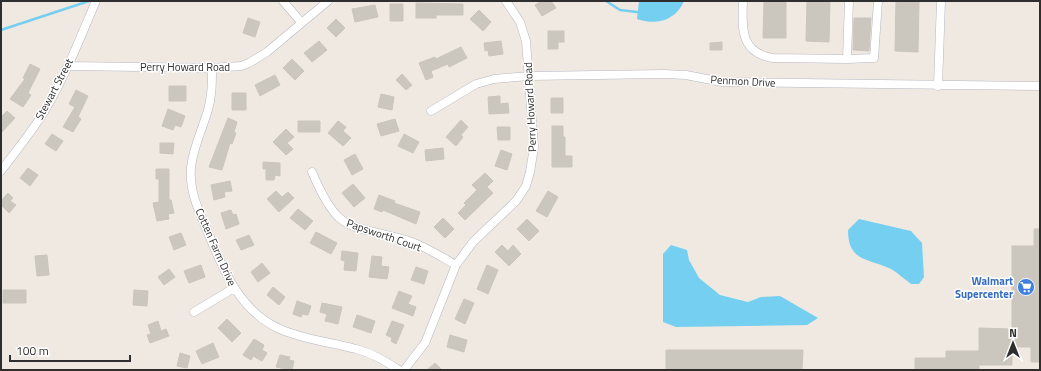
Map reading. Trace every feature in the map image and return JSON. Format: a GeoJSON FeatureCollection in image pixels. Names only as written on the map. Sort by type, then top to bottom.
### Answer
{"type":"FeatureCollection","features":[{"type":"Feature","properties":{"kind":"street","name":"Stewart Street"},"geometry":{"type":"LineString","coordinates":[[1,172],[44,112],[68,66],[96,1]]}},
{"type":"Feature","properties":{"kind":"street"},"geometry":{"type":"LineString","coordinates":[[283,1],[301,22]]}},
{"type":"Feature","properties":{"kind":"street","name":"Perry Howard Road"},"geometry":{"type":"LineString","coordinates":[[68,66],[212,68],[249,64],[267,52],[301,22],[328,1]]}},
{"type":"Feature","properties":{"kind":"street","name":"Perry Howard Road"},"geometry":{"type":"LineString","coordinates":[[404,370],[425,343],[456,265],[473,242],[516,201],[526,186],[530,172],[534,147],[524,32],[516,12],[506,1]]}},
{"type":"Feature","properties":{"kind":"street"},"geometry":{"type":"LineString","coordinates":[[743,1],[744,35],[748,45],[754,52],[773,58],[847,59],[874,58],[878,1]]}},
{"type":"Feature","properties":{"kind":"street"},"geometry":{"type":"LineString","coordinates":[[847,59],[849,1]]}},
{"type":"Feature","properties":{"kind":"street"},"geometry":{"type":"LineString","coordinates":[[938,86],[941,1]]}},
{"type":"Feature","properties":{"kind":"street","name":"Cotten Farm Drive"},"geometry":{"type":"LineString","coordinates":[[212,68],[211,99],[193,158],[191,185],[197,207],[224,270],[234,288],[255,313],[277,328],[303,338],[368,353],[381,358],[399,370]]}},
{"type":"Feature","properties":{"kind":"street","name":"Penmon Drive"},"geometry":{"type":"LineString","coordinates":[[431,111],[476,84],[494,79],[529,76],[664,74],[686,75],[722,82],[938,86],[1040,86]]}},
{"type":"Feature","properties":{"kind":"street","name":"Papsworth Court"},"geometry":{"type":"LineString","coordinates":[[312,172],[328,207],[345,223],[363,230],[407,240],[456,265]]}},
{"type":"Feature","properties":{"kind":"street"},"geometry":{"type":"LineString","coordinates":[[194,312],[234,288]]}},
{"type":"Feature","properties":{"kind":"water"},"geometry":{"type":"Polygon","coordinates":[[[639,1],[684,1],[681,8],[671,17],[665,20],[652,22],[637,19],[639,1]]]}},
{"type":"Feature","properties":{"kind":"water"},"geometry":{"type":"Polygon","coordinates":[[[859,219],[911,231],[922,243],[924,277],[919,284],[911,284],[891,269],[856,254],[851,248],[848,230],[859,219]]]}},
{"type":"Feature","properties":{"kind":"water"},"geometry":{"type":"Polygon","coordinates":[[[671,245],[687,250],[689,260],[699,278],[720,295],[748,302],[761,297],[780,296],[818,318],[807,325],[676,327],[663,322],[663,254],[671,245]]]}},
{"type":"Feature","properties":{"kind":"building"},"geometry":{"type":"Polygon","coordinates":[[[542,1],[551,1],[556,8],[542,16],[535,5],[542,1]]]}},
{"type":"Feature","properties":{"kind":"building"},"geometry":{"type":"Polygon","coordinates":[[[764,1],[786,1],[786,38],[763,38],[764,1]]]}},
{"type":"Feature","properties":{"kind":"building"},"geometry":{"type":"Polygon","coordinates":[[[807,1],[830,1],[829,42],[806,41],[807,1]]]}},
{"type":"Feature","properties":{"kind":"building"},"geometry":{"type":"Polygon","coordinates":[[[896,1],[919,1],[918,52],[895,51],[896,1]]]}},
{"type":"Feature","properties":{"kind":"building"},"geometry":{"type":"Polygon","coordinates":[[[416,3],[463,4],[463,15],[436,15],[436,18],[416,18],[416,3]]]}},
{"type":"Feature","properties":{"kind":"building"},"geometry":{"type":"Polygon","coordinates":[[[390,4],[403,4],[403,21],[390,21],[390,4]]]}},
{"type":"Feature","properties":{"kind":"building"},"geometry":{"type":"Polygon","coordinates":[[[375,5],[378,17],[355,22],[352,9],[375,5]]]}},
{"type":"Feature","properties":{"kind":"building"},"geometry":{"type":"Polygon","coordinates":[[[479,10],[491,22],[483,31],[470,19],[479,10]]]}},
{"type":"Feature","properties":{"kind":"building"},"geometry":{"type":"Polygon","coordinates":[[[248,18],[260,22],[255,37],[243,33],[248,18]]]}},
{"type":"Feature","properties":{"kind":"building"},"geometry":{"type":"Polygon","coordinates":[[[854,18],[871,18],[869,51],[853,50],[854,18]]]}},
{"type":"Feature","properties":{"kind":"building"},"geometry":{"type":"Polygon","coordinates":[[[336,19],[345,28],[336,37],[327,28],[336,19]]]}},
{"type":"Feature","properties":{"kind":"building"},"geometry":{"type":"Polygon","coordinates":[[[548,31],[564,31],[564,42],[558,42],[558,49],[548,49],[548,31]]]}},
{"type":"Feature","properties":{"kind":"building"},"geometry":{"type":"Polygon","coordinates":[[[319,41],[327,50],[312,62],[304,53],[319,41]]]}},
{"type":"Feature","properties":{"kind":"building"},"geometry":{"type":"Polygon","coordinates":[[[501,41],[503,54],[489,56],[488,50],[485,51],[484,43],[501,41]]]}},
{"type":"Feature","properties":{"kind":"building"},"geometry":{"type":"Polygon","coordinates":[[[722,42],[722,50],[710,50],[710,43],[722,42]]]}},
{"type":"Feature","properties":{"kind":"building"},"geometry":{"type":"Polygon","coordinates":[[[461,47],[467,58],[449,67],[448,64],[431,71],[433,77],[426,80],[419,63],[435,57],[436,59],[461,47]]]}},
{"type":"Feature","properties":{"kind":"building"},"geometry":{"type":"Polygon","coordinates":[[[292,59],[304,71],[295,80],[283,68],[292,59]]]}},
{"type":"Feature","properties":{"kind":"building"},"geometry":{"type":"Polygon","coordinates":[[[30,64],[40,69],[28,93],[31,95],[23,107],[10,99],[25,79],[23,78],[30,64]]]}},
{"type":"Feature","properties":{"kind":"building"},"geometry":{"type":"Polygon","coordinates":[[[402,74],[412,85],[406,90],[396,80],[402,74]]]}},
{"type":"Feature","properties":{"kind":"building"},"geometry":{"type":"Polygon","coordinates":[[[275,75],[280,85],[260,96],[255,85],[275,75]]]}},
{"type":"Feature","properties":{"kind":"building"},"geometry":{"type":"Polygon","coordinates":[[[169,86],[186,86],[186,101],[169,101],[169,86]]]}},
{"type":"Feature","properties":{"kind":"building"},"geometry":{"type":"Polygon","coordinates":[[[76,90],[88,96],[78,117],[81,119],[73,132],[63,127],[75,107],[69,104],[76,90]]]}},
{"type":"Feature","properties":{"kind":"building"},"geometry":{"type":"Polygon","coordinates":[[[232,93],[246,93],[246,110],[232,110],[232,93]]]}},
{"type":"Feature","properties":{"kind":"building"},"geometry":{"type":"Polygon","coordinates":[[[381,94],[394,97],[392,110],[378,107],[381,94]]]}},
{"type":"Feature","properties":{"kind":"building"},"geometry":{"type":"Polygon","coordinates":[[[500,96],[500,104],[508,103],[509,113],[489,114],[488,97],[500,96]]]}},
{"type":"Feature","properties":{"kind":"building"},"geometry":{"type":"Polygon","coordinates":[[[551,98],[563,98],[563,113],[551,113],[551,98]]]}},
{"type":"Feature","properties":{"kind":"building"},"geometry":{"type":"Polygon","coordinates":[[[168,109],[185,116],[181,127],[175,125],[173,130],[162,126],[168,109]]]}},
{"type":"Feature","properties":{"kind":"building"},"geometry":{"type":"Polygon","coordinates":[[[7,111],[15,118],[1,133],[1,117],[7,111]]]}},
{"type":"Feature","properties":{"kind":"building"},"geometry":{"type":"Polygon","coordinates":[[[228,118],[237,122],[234,132],[236,133],[232,144],[230,143],[222,170],[209,167],[228,118]]]}},
{"type":"Feature","properties":{"kind":"building"},"geometry":{"type":"Polygon","coordinates":[[[395,119],[399,131],[381,136],[377,124],[395,119]]]}},
{"type":"Feature","properties":{"kind":"building"},"geometry":{"type":"Polygon","coordinates":[[[461,120],[468,127],[461,135],[463,137],[456,146],[446,137],[461,120]]]}},
{"type":"Feature","properties":{"kind":"building"},"geometry":{"type":"Polygon","coordinates":[[[298,121],[320,121],[320,132],[298,132],[298,121]]]}},
{"type":"Feature","properties":{"kind":"building"},"geometry":{"type":"Polygon","coordinates":[[[338,121],[346,127],[343,131],[351,138],[343,146],[328,133],[338,121]]]}},
{"type":"Feature","properties":{"kind":"building"},"geometry":{"type":"Polygon","coordinates":[[[552,126],[563,126],[563,137],[565,137],[565,156],[572,156],[572,167],[552,167],[552,126]]]}},
{"type":"Feature","properties":{"kind":"building"},"geometry":{"type":"Polygon","coordinates":[[[497,127],[510,127],[510,140],[498,140],[497,127]]]}},
{"type":"Feature","properties":{"kind":"building"},"geometry":{"type":"Polygon","coordinates":[[[286,129],[294,137],[287,143],[293,149],[286,155],[273,142],[286,129]]]}},
{"type":"Feature","properties":{"kind":"building"},"geometry":{"type":"Polygon","coordinates":[[[52,134],[63,141],[56,151],[45,144],[52,134]]]}},
{"type":"Feature","properties":{"kind":"building"},"geometry":{"type":"Polygon","coordinates":[[[404,134],[419,142],[413,153],[398,146],[404,134]]]}},
{"type":"Feature","properties":{"kind":"building"},"geometry":{"type":"Polygon","coordinates":[[[160,143],[174,143],[173,154],[160,153],[160,143]]]}},
{"type":"Feature","properties":{"kind":"building"},"geometry":{"type":"Polygon","coordinates":[[[443,148],[444,159],[426,161],[425,150],[443,148]]]}},
{"type":"Feature","properties":{"kind":"building"},"geometry":{"type":"Polygon","coordinates":[[[501,150],[512,154],[507,170],[495,166],[501,150]]]}},
{"type":"Feature","properties":{"kind":"building"},"geometry":{"type":"Polygon","coordinates":[[[355,154],[363,169],[352,175],[344,160],[355,154]]]}},
{"type":"Feature","properties":{"kind":"building"},"geometry":{"type":"Polygon","coordinates":[[[263,162],[280,163],[280,176],[275,175],[274,180],[266,180],[266,169],[263,169],[263,162]]]}},
{"type":"Feature","properties":{"kind":"building"},"geometry":{"type":"Polygon","coordinates":[[[28,168],[38,175],[30,186],[20,178],[28,168]]]}},
{"type":"Feature","properties":{"kind":"building"},"geometry":{"type":"Polygon","coordinates":[[[156,169],[169,169],[169,200],[171,200],[174,213],[168,214],[169,219],[157,221],[153,203],[159,202],[159,179],[156,179],[156,169]]]}},
{"type":"Feature","properties":{"kind":"building"},"geometry":{"type":"Polygon","coordinates":[[[485,173],[493,181],[487,187],[493,193],[465,220],[458,213],[466,205],[464,203],[477,190],[472,185],[485,173]]]}},
{"type":"Feature","properties":{"kind":"building"},"geometry":{"type":"Polygon","coordinates":[[[230,181],[232,191],[224,192],[225,197],[214,200],[211,185],[230,181]]]}},
{"type":"Feature","properties":{"kind":"building"},"geometry":{"type":"Polygon","coordinates":[[[353,184],[365,198],[354,207],[342,193],[353,184]]]}},
{"type":"Feature","properties":{"kind":"building"},"geometry":{"type":"Polygon","coordinates":[[[276,191],[282,197],[288,192],[294,198],[279,212],[267,199],[276,191]]]}},
{"type":"Feature","properties":{"kind":"building"},"geometry":{"type":"Polygon","coordinates":[[[548,191],[558,197],[547,217],[536,211],[548,191]]]}},
{"type":"Feature","properties":{"kind":"building"},"geometry":{"type":"Polygon","coordinates":[[[8,193],[13,198],[10,201],[16,205],[9,213],[1,205],[1,201],[8,193]]]}},
{"type":"Feature","properties":{"kind":"building"},"geometry":{"type":"Polygon","coordinates":[[[379,195],[395,201],[394,203],[420,212],[416,224],[383,210],[382,212],[374,209],[379,195]]]}},
{"type":"Feature","properties":{"kind":"building"},"geometry":{"type":"Polygon","coordinates":[[[298,209],[313,221],[305,230],[290,218],[298,209]]]}},
{"type":"Feature","properties":{"kind":"building"},"geometry":{"type":"Polygon","coordinates":[[[231,210],[233,215],[236,214],[239,224],[226,229],[221,213],[231,210]]]}},
{"type":"Feature","properties":{"kind":"building"},"geometry":{"type":"Polygon","coordinates":[[[443,218],[454,229],[445,238],[434,227],[443,218]]]}},
{"type":"Feature","properties":{"kind":"building"},"geometry":{"type":"Polygon","coordinates":[[[527,219],[539,231],[529,241],[517,229],[527,219]]]}},
{"type":"Feature","properties":{"kind":"building"},"geometry":{"type":"Polygon","coordinates":[[[1034,229],[1040,229],[1040,362],[1031,362],[1031,347],[1012,347],[1012,365],[979,365],[979,370],[915,370],[915,358],[946,358],[946,351],[979,351],[979,328],[1012,329],[1012,246],[1034,246],[1034,229]]]}},
{"type":"Feature","properties":{"kind":"building"},"geometry":{"type":"Polygon","coordinates":[[[316,232],[337,243],[331,254],[310,243],[316,232]]]}},
{"type":"Feature","properties":{"kind":"building"},"geometry":{"type":"Polygon","coordinates":[[[181,233],[186,245],[174,250],[169,237],[181,233]]]}},
{"type":"Feature","properties":{"kind":"building"},"geometry":{"type":"Polygon","coordinates":[[[249,235],[254,245],[241,250],[236,240],[249,235]]]}},
{"type":"Feature","properties":{"kind":"building"},"geometry":{"type":"Polygon","coordinates":[[[502,245],[508,251],[513,245],[521,254],[509,266],[495,252],[502,245]]]}},
{"type":"Feature","properties":{"kind":"building"},"geometry":{"type":"Polygon","coordinates":[[[342,251],[358,253],[356,271],[344,270],[345,261],[341,260],[342,251]]]}},
{"type":"Feature","properties":{"kind":"building"},"geometry":{"type":"Polygon","coordinates":[[[47,255],[49,275],[37,276],[35,256],[47,255]]]}},
{"type":"Feature","properties":{"kind":"building"},"geometry":{"type":"Polygon","coordinates":[[[372,256],[382,257],[381,266],[389,267],[387,279],[369,277],[372,256]]]}},
{"type":"Feature","properties":{"kind":"building"},"geometry":{"type":"Polygon","coordinates":[[[262,263],[270,273],[258,282],[251,272],[262,263]]]}},
{"type":"Feature","properties":{"kind":"building"},"geometry":{"type":"Polygon","coordinates":[[[201,265],[205,277],[189,283],[184,271],[201,265]]]}},
{"type":"Feature","properties":{"kind":"building"},"geometry":{"type":"Polygon","coordinates":[[[487,265],[498,270],[488,294],[477,289],[487,265]]]}},
{"type":"Feature","properties":{"kind":"building"},"geometry":{"type":"Polygon","coordinates":[[[416,267],[428,271],[424,284],[411,280],[416,267]]]}},
{"type":"Feature","properties":{"kind":"building"},"geometry":{"type":"Polygon","coordinates":[[[169,269],[175,277],[164,285],[158,277],[169,269]]]}},
{"type":"Feature","properties":{"kind":"building"},"geometry":{"type":"Polygon","coordinates":[[[273,287],[285,297],[279,305],[267,295],[273,287]]]}},
{"type":"Feature","properties":{"kind":"building"},"geometry":{"type":"Polygon","coordinates":[[[3,290],[26,290],[26,303],[3,303],[3,290]]]}},
{"type":"Feature","properties":{"kind":"building"},"geometry":{"type":"Polygon","coordinates":[[[134,290],[148,291],[147,306],[133,305],[134,290]]]}},
{"type":"Feature","properties":{"kind":"building"},"geometry":{"type":"Polygon","coordinates":[[[399,291],[412,296],[408,304],[416,307],[413,316],[392,308],[399,291]]]}},
{"type":"Feature","properties":{"kind":"building"},"geometry":{"type":"Polygon","coordinates":[[[464,299],[474,303],[465,324],[455,319],[464,299]]]}},
{"type":"Feature","properties":{"kind":"building"},"geometry":{"type":"Polygon","coordinates":[[[297,301],[311,306],[308,315],[302,314],[301,317],[293,314],[297,301]]]}},
{"type":"Feature","properties":{"kind":"building"},"geometry":{"type":"Polygon","coordinates":[[[322,303],[342,307],[338,324],[325,321],[327,314],[320,312],[322,303]]]}},
{"type":"Feature","properties":{"kind":"building"},"geometry":{"type":"Polygon","coordinates":[[[357,315],[375,321],[371,333],[353,327],[357,315]]]}},
{"type":"Feature","properties":{"kind":"building"},"geometry":{"type":"Polygon","coordinates":[[[227,319],[241,333],[232,342],[218,328],[227,319]]]}},
{"type":"Feature","properties":{"kind":"building"},"geometry":{"type":"Polygon","coordinates":[[[158,321],[161,331],[166,329],[169,336],[150,343],[147,335],[151,334],[148,325],[158,321]]]}},
{"type":"Feature","properties":{"kind":"building"},"geometry":{"type":"Polygon","coordinates":[[[392,321],[404,325],[396,344],[391,341],[392,338],[386,335],[392,321]]]}},
{"type":"Feature","properties":{"kind":"building"},"geometry":{"type":"Polygon","coordinates":[[[450,335],[467,340],[464,352],[447,347],[450,335]]]}},
{"type":"Feature","properties":{"kind":"building"},"geometry":{"type":"Polygon","coordinates":[[[254,339],[264,345],[262,350],[267,353],[262,361],[253,356],[251,360],[243,355],[254,339]]]}},
{"type":"Feature","properties":{"kind":"building"},"geometry":{"type":"Polygon","coordinates":[[[213,343],[219,357],[202,364],[196,351],[213,343]]]}},
{"type":"Feature","properties":{"kind":"building"},"geometry":{"type":"Polygon","coordinates":[[[666,350],[803,350],[802,370],[666,370],[666,350]]]}},
{"type":"Feature","properties":{"kind":"building"},"geometry":{"type":"Polygon","coordinates":[[[180,353],[190,356],[187,368],[177,366],[180,353]]]}},
{"type":"Feature","properties":{"kind":"building"},"geometry":{"type":"Polygon","coordinates":[[[280,355],[290,357],[289,360],[294,361],[292,370],[276,367],[280,355]]]}},
{"type":"Feature","properties":{"kind":"building"},"geometry":{"type":"Polygon","coordinates":[[[435,363],[442,370],[427,370],[435,363]]]}},
{"type":"Feature","properties":{"kind":"waterway"},"geometry":{"type":"LineString","coordinates":[[1,30],[89,1]]}},
{"type":"Feature","properties":{"kind":"waterway"},"geometry":{"type":"LineString","coordinates":[[606,1],[620,10],[637,12]]}},
{"type":"Feature","properties":{"kind":"place","name":"Walmart Supercenter"},"geometry":{"type":"Point","coordinates":[1026,287]}}]}
